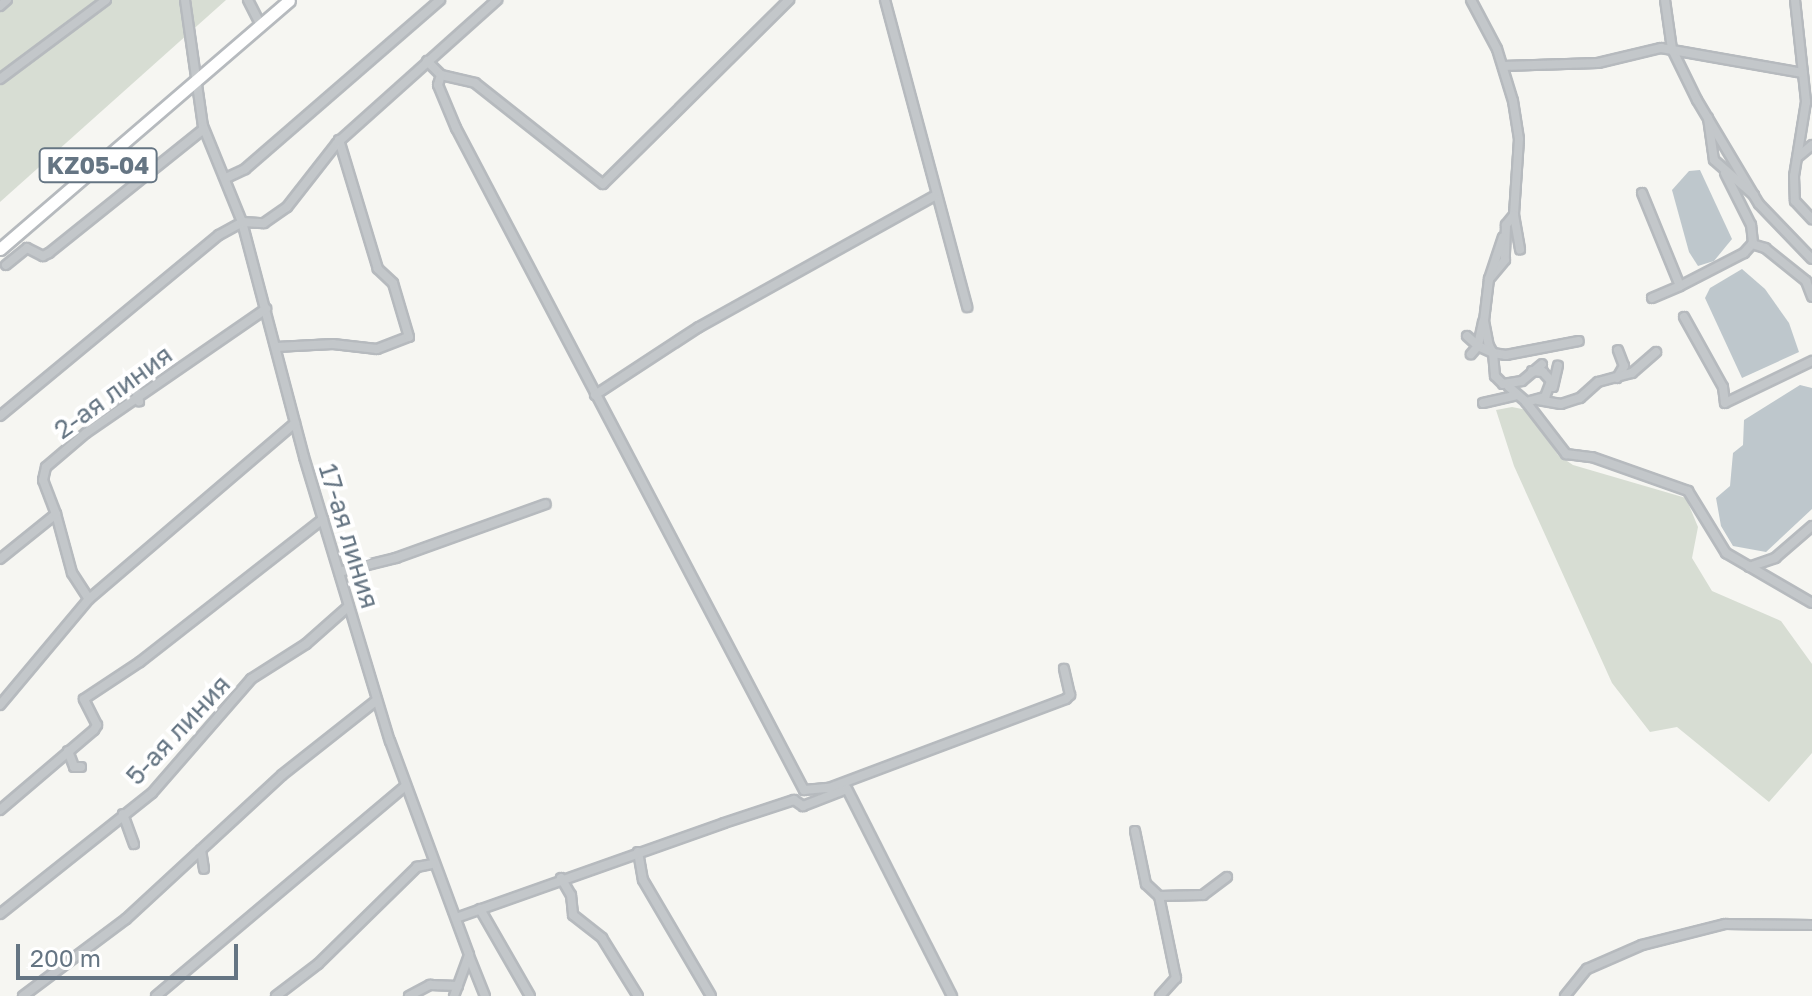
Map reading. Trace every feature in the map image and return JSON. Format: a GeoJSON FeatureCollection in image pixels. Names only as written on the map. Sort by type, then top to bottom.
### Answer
{"type":"FeatureCollection","features":[{"type":"Feature","properties":{"kind":"main road","name":"KZ05-04"},"geometry":{"type":"LineString","coordinates":[[0,247],[289,0]]}},
{"type":"Feature","properties":{"kind":"street"},"geometry":{"type":"LineString","coordinates":[[0,6],[7,0]]}},
{"type":"Feature","properties":{"kind":"street"},"geometry":{"type":"LineString","coordinates":[[0,79],[106,0]]}},
{"type":"Feature","properties":{"kind":"street","name":"17-ая линия"},"geometry":{"type":"LineString","coordinates":[[185,0],[192,20],[195,81],[204,129],[242,222],[295,423],[377,700],[433,864],[485,996]]}},
{"type":"Feature","properties":{"kind":"street"},"geometry":{"type":"LineString","coordinates":[[248,0],[261,25]]}},
{"type":"Feature","properties":{"kind":"street"},"geometry":{"type":"LineString","coordinates":[[226,178],[245,169],[440,0]]}},
{"type":"Feature","properties":{"kind":"street"},"geometry":{"type":"LineString","coordinates":[[0,416],[194,254],[242,222],[256,226],[287,207],[339,140],[497,0]]}},
{"type":"Feature","properties":{"kind":"street"},"geometry":{"type":"LineString","coordinates":[[427,61],[441,75],[475,83],[603,184],[789,0]]}},
{"type":"Feature","properties":{"kind":"street"},"geometry":{"type":"LineString","coordinates":[[885,0],[934,196],[967,307]]}},
{"type":"Feature","properties":{"kind":"street"},"geometry":{"type":"LineString","coordinates":[[1471,0],[1503,66],[1519,139],[1514,215],[1520,249]]}},
{"type":"Feature","properties":{"kind":"street"},"geometry":{"type":"LineString","coordinates":[[1665,0],[1672,49],[1708,118],[1754,195]]}},
{"type":"Feature","properties":{"kind":"street"},"geometry":{"type":"LineString","coordinates":[[1795,0],[1808,75],[1804,85],[1809,95],[1795,201],[1812,219]]}},
{"type":"Feature","properties":{"kind":"street"},"geometry":{"type":"LineString","coordinates":[[1503,66],[1598,63],[1672,49],[1808,75]]}},
{"type":"Feature","properties":{"kind":"street"},"geometry":{"type":"LineString","coordinates":[[441,75],[438,85],[456,128],[804,790],[829,788],[1066,699],[1070,695],[1064,669]]}},
{"type":"Feature","properties":{"kind":"street"},"geometry":{"type":"LineString","coordinates":[[1708,118],[1714,160],[1725,173],[1754,195],[1812,259]]}},
{"type":"Feature","properties":{"kind":"street"},"geometry":{"type":"LineString","coordinates":[[6,265],[27,248],[43,256],[49,253],[204,129]]}},
{"type":"Feature","properties":{"kind":"street"},"geometry":{"type":"LineString","coordinates":[[276,347],[333,344],[377,349],[409,337],[393,283],[378,269],[339,140]]}},
{"type":"Feature","properties":{"kind":"street"},"geometry":{"type":"LineString","coordinates":[[1799,156],[1812,145]]}},
{"type":"Feature","properties":{"kind":"street"},"geometry":{"type":"LineString","coordinates":[[1725,173],[1751,225],[1752,244]]}},
{"type":"Feature","properties":{"kind":"street"},"geometry":{"type":"LineString","coordinates":[[1642,193],[1660,226],[1680,286]]}},
{"type":"Feature","properties":{"kind":"street"},"geometry":{"type":"LineString","coordinates":[[595,395],[699,327],[934,196]]}},
{"type":"Feature","properties":{"kind":"street"},"geometry":{"type":"LineString","coordinates":[[1474,350],[1484,321],[1489,279],[1505,260],[1506,225],[1514,215]]}},
{"type":"Feature","properties":{"kind":"street"},"geometry":{"type":"LineString","coordinates":[[1652,298],[1680,286],[1752,244],[1765,248],[1806,281],[1812,297]]}},
{"type":"Feature","properties":{"kind":"street","name":"2-ая линия"},"geometry":{"type":"LineString","coordinates":[[56,514],[43,480],[46,467],[86,433],[139,401],[266,309]]}},
{"type":"Feature","properties":{"kind":"street"},"geometry":{"type":"LineString","coordinates":[[1684,317],[1723,387],[1725,403],[1812,361]]}},
{"type":"Feature","properties":{"kind":"street"},"geometry":{"type":"LineString","coordinates":[[1484,321],[1493,353],[1495,376],[1511,397]]}},
{"type":"Feature","properties":{"kind":"street"},"geometry":{"type":"LineString","coordinates":[[1467,336],[1474,350]]}},
{"type":"Feature","properties":{"kind":"street"},"geometry":{"type":"LineString","coordinates":[[1474,350],[1524,353],[1579,341]]}},
{"type":"Feature","properties":{"kind":"street"},"geometry":{"type":"LineString","coordinates":[[1618,350],[1626,372]]}},
{"type":"Feature","properties":{"kind":"street"},"geometry":{"type":"LineString","coordinates":[[1483,403],[1511,397],[1526,402],[1572,402],[1598,382],[1617,378],[1656,352]]}},
{"type":"Feature","properties":{"kind":"street"},"geometry":{"type":"LineString","coordinates":[[1509,387],[1542,364]]}},
{"type":"Feature","properties":{"kind":"street"},"geometry":{"type":"LineString","coordinates":[[1555,403],[1553,387],[1558,366]]}},
{"type":"Feature","properties":{"kind":"street"},"geometry":{"type":"LineString","coordinates":[[1532,371],[1543,372],[1553,387]]}},
{"type":"Feature","properties":{"kind":"street"},"geometry":{"type":"LineString","coordinates":[[1495,376],[1509,387],[1511,397]]}},
{"type":"Feature","properties":{"kind":"street"},"geometry":{"type":"LineString","coordinates":[[134,381],[139,401]]}},
{"type":"Feature","properties":{"kind":"street"},"geometry":{"type":"LineString","coordinates":[[1538,400],[1553,387]]}},
{"type":"Feature","properties":{"kind":"street"},"geometry":{"type":"LineString","coordinates":[[1526,402],[1566,454],[1592,457],[1688,491],[1726,553],[1812,603]]}},
{"type":"Feature","properties":{"kind":"street"},"geometry":{"type":"LineString","coordinates":[[0,705],[89,599],[295,423]]}},
{"type":"Feature","properties":{"kind":"street"},"geometry":{"type":"LineString","coordinates":[[339,572],[396,558],[546,504]]}},
{"type":"Feature","properties":{"kind":"street"},"geometry":{"type":"LineString","coordinates":[[0,559],[56,514],[72,573],[89,599]]}},
{"type":"Feature","properties":{"kind":"street"},"geometry":{"type":"LineString","coordinates":[[0,810],[97,725],[84,699],[140,662],[323,519]]}},
{"type":"Feature","properties":{"kind":"street"},"geometry":{"type":"LineString","coordinates":[[1749,567],[1775,558],[1812,526]]}},
{"type":"Feature","properties":{"kind":"street","name":"5-ая линия"},"geometry":{"type":"LineString","coordinates":[[0,914],[158,787],[251,679],[306,644],[349,606]]}},
{"type":"Feature","properties":{"kind":"street"},"geometry":{"type":"LineString","coordinates":[[23,996],[126,919],[282,775],[377,700]]}},
{"type":"Feature","properties":{"kind":"street"},"geometry":{"type":"LineString","coordinates":[[68,751],[74,767],[81,767]]}},
{"type":"Feature","properties":{"kind":"street"},"geometry":{"type":"LineString","coordinates":[[156,996],[405,786]]}},
{"type":"Feature","properties":{"kind":"street"},"geometry":{"type":"LineString","coordinates":[[456,918],[561,878],[794,800],[803,806],[847,789],[952,996]]}},
{"type":"Feature","properties":{"kind":"street"},"geometry":{"type":"LineString","coordinates":[[123,814],[134,844]]}},
{"type":"Feature","properties":{"kind":"street"},"geometry":{"type":"LineString","coordinates":[[1135,831],[1146,884],[1159,896],[1176,978],[1160,996]]}},
{"type":"Feature","properties":{"kind":"street"},"geometry":{"type":"LineString","coordinates":[[201,850],[204,869]]}},
{"type":"Feature","properties":{"kind":"street"},"geometry":{"type":"LineString","coordinates":[[638,852],[643,880],[711,996]]}},
{"type":"Feature","properties":{"kind":"street"},"geometry":{"type":"LineString","coordinates":[[276,996],[318,964],[417,867],[433,864]]}},
{"type":"Feature","properties":{"kind":"street"},"geometry":{"type":"LineString","coordinates":[[1159,896],[1194,897],[1227,877]]}},
{"type":"Feature","properties":{"kind":"street"},"geometry":{"type":"LineString","coordinates":[[561,878],[571,895],[573,915],[602,938],[638,996]]}},
{"type":"Feature","properties":{"kind":"street"},"geometry":{"type":"LineString","coordinates":[[480,909],[530,996]]}},
{"type":"Feature","properties":{"kind":"street"},"geometry":{"type":"LineString","coordinates":[[1565,996],[1587,969],[1642,945],[1725,924],[1812,925]]}},
{"type":"Feature","properties":{"kind":"street"},"geometry":{"type":"LineString","coordinates":[[454,996],[469,955]]}},
{"type":"Feature","properties":{"kind":"street"},"geometry":{"type":"LineString","coordinates":[[409,996],[430,985],[458,986]]}},
{"type":"Feature","properties":{"kind":"shaded area"},"geometry":{"type":"Polygon","coordinates":[[[0,0],[226,0],[0,202],[0,0]]]}},
{"type":"Feature","properties":{"kind":"shaded area"},"geometry":{"type":"Polygon","coordinates":[[[1700,170],[1732,239],[1714,261],[1698,266],[1689,252],[1672,190],[1689,171],[1700,170]]]}},
{"type":"Feature","properties":{"kind":"shaded area"},"geometry":{"type":"Polygon","coordinates":[[[1742,269],[1765,289],[1789,323],[1799,352],[1742,378],[1705,298],[1710,288],[1742,269]]]}},
{"type":"Feature","properties":{"kind":"shaded area"},"geometry":{"type":"Polygon","coordinates":[[[1800,385],[1812,388],[1812,509],[1766,552],[1733,546],[1721,526],[1716,498],[1730,486],[1733,453],[1743,445],[1744,420],[1800,385]]]}},
{"type":"Feature","properties":{"kind":"shaded area"},"geometry":{"type":"Polygon","coordinates":[[[1512,407],[1528,410],[1558,455],[1573,465],[1686,498],[1698,527],[1692,558],[1712,591],[1781,621],[1812,664],[1812,753],[1769,802],[1677,727],[1650,732],[1612,683],[1514,466],[1496,410],[1512,407]]]}}]}
